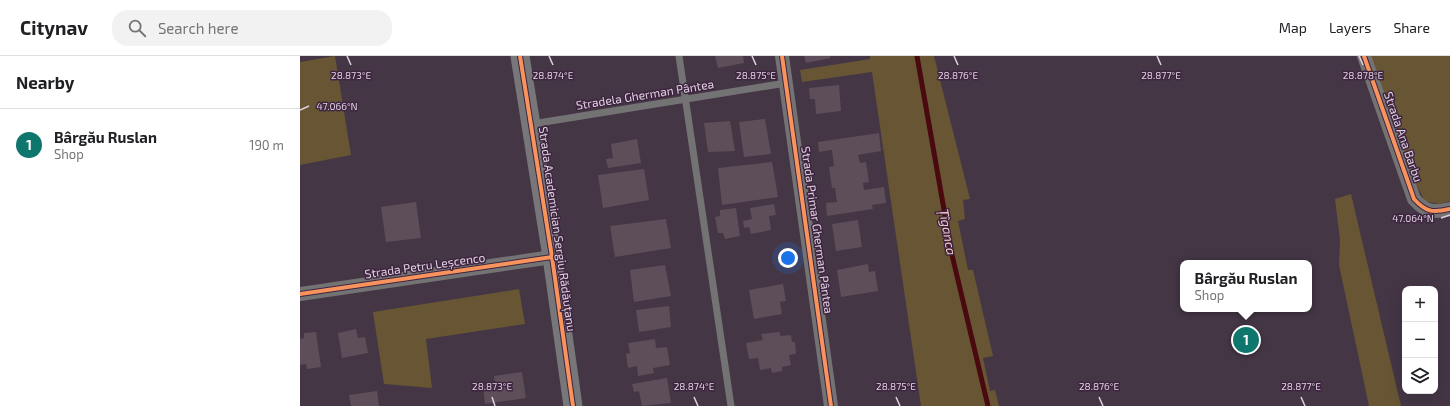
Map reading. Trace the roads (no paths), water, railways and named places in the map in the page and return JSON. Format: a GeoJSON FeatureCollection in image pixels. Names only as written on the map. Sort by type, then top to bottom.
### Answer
{"type":"FeatureCollection","features":[{"type":"Feature","properties":{"kind":"street","name":"Strada Academician Sergiu Rădăuțanu"},"geometry":{"type":"LineString","coordinates":[[520,56],[532,124],[573,406]]}},
{"type":"Feature","properties":{"kind":"street","name":"Strada Primar Gherman Pântea"},"geometry":{"type":"LineString","coordinates":[[782,56],[832,406]]}},
{"type":"Feature","properties":{"kind":"street","name":"Strada Ana Barbu"},"geometry":{"type":"LineString","coordinates":[[1364,56],[1414,198],[1423,209],[1443,210]]}},
{"type":"Feature","properties":{"kind":"street","name":"Strada Petru Leșcenco"},"geometry":{"type":"LineString","coordinates":[[300,294],[552,257]]}},
{"type":"Feature","properties":{"kind":"lane"},"geometry":{"type":"LineString","coordinates":[[679,56],[730,406]]}},
{"type":"Feature","properties":{"kind":"lane","name":"Stradela Gherman Pântea"},"geometry":{"type":"LineString","coordinates":[[532,124],[786,83]]}},
{"type":"Feature","properties":{"kind":"waterway","name":"Țîganca"},"geometry":{"type":"LineString","coordinates":[[917,56],[952,255],[988,406]]}},
{"type":"Feature","properties":{"kind":"place","name":"Bârgău Ruslan"},"geometry":{"type":"Point","coordinates":[1246,340]}}]}
